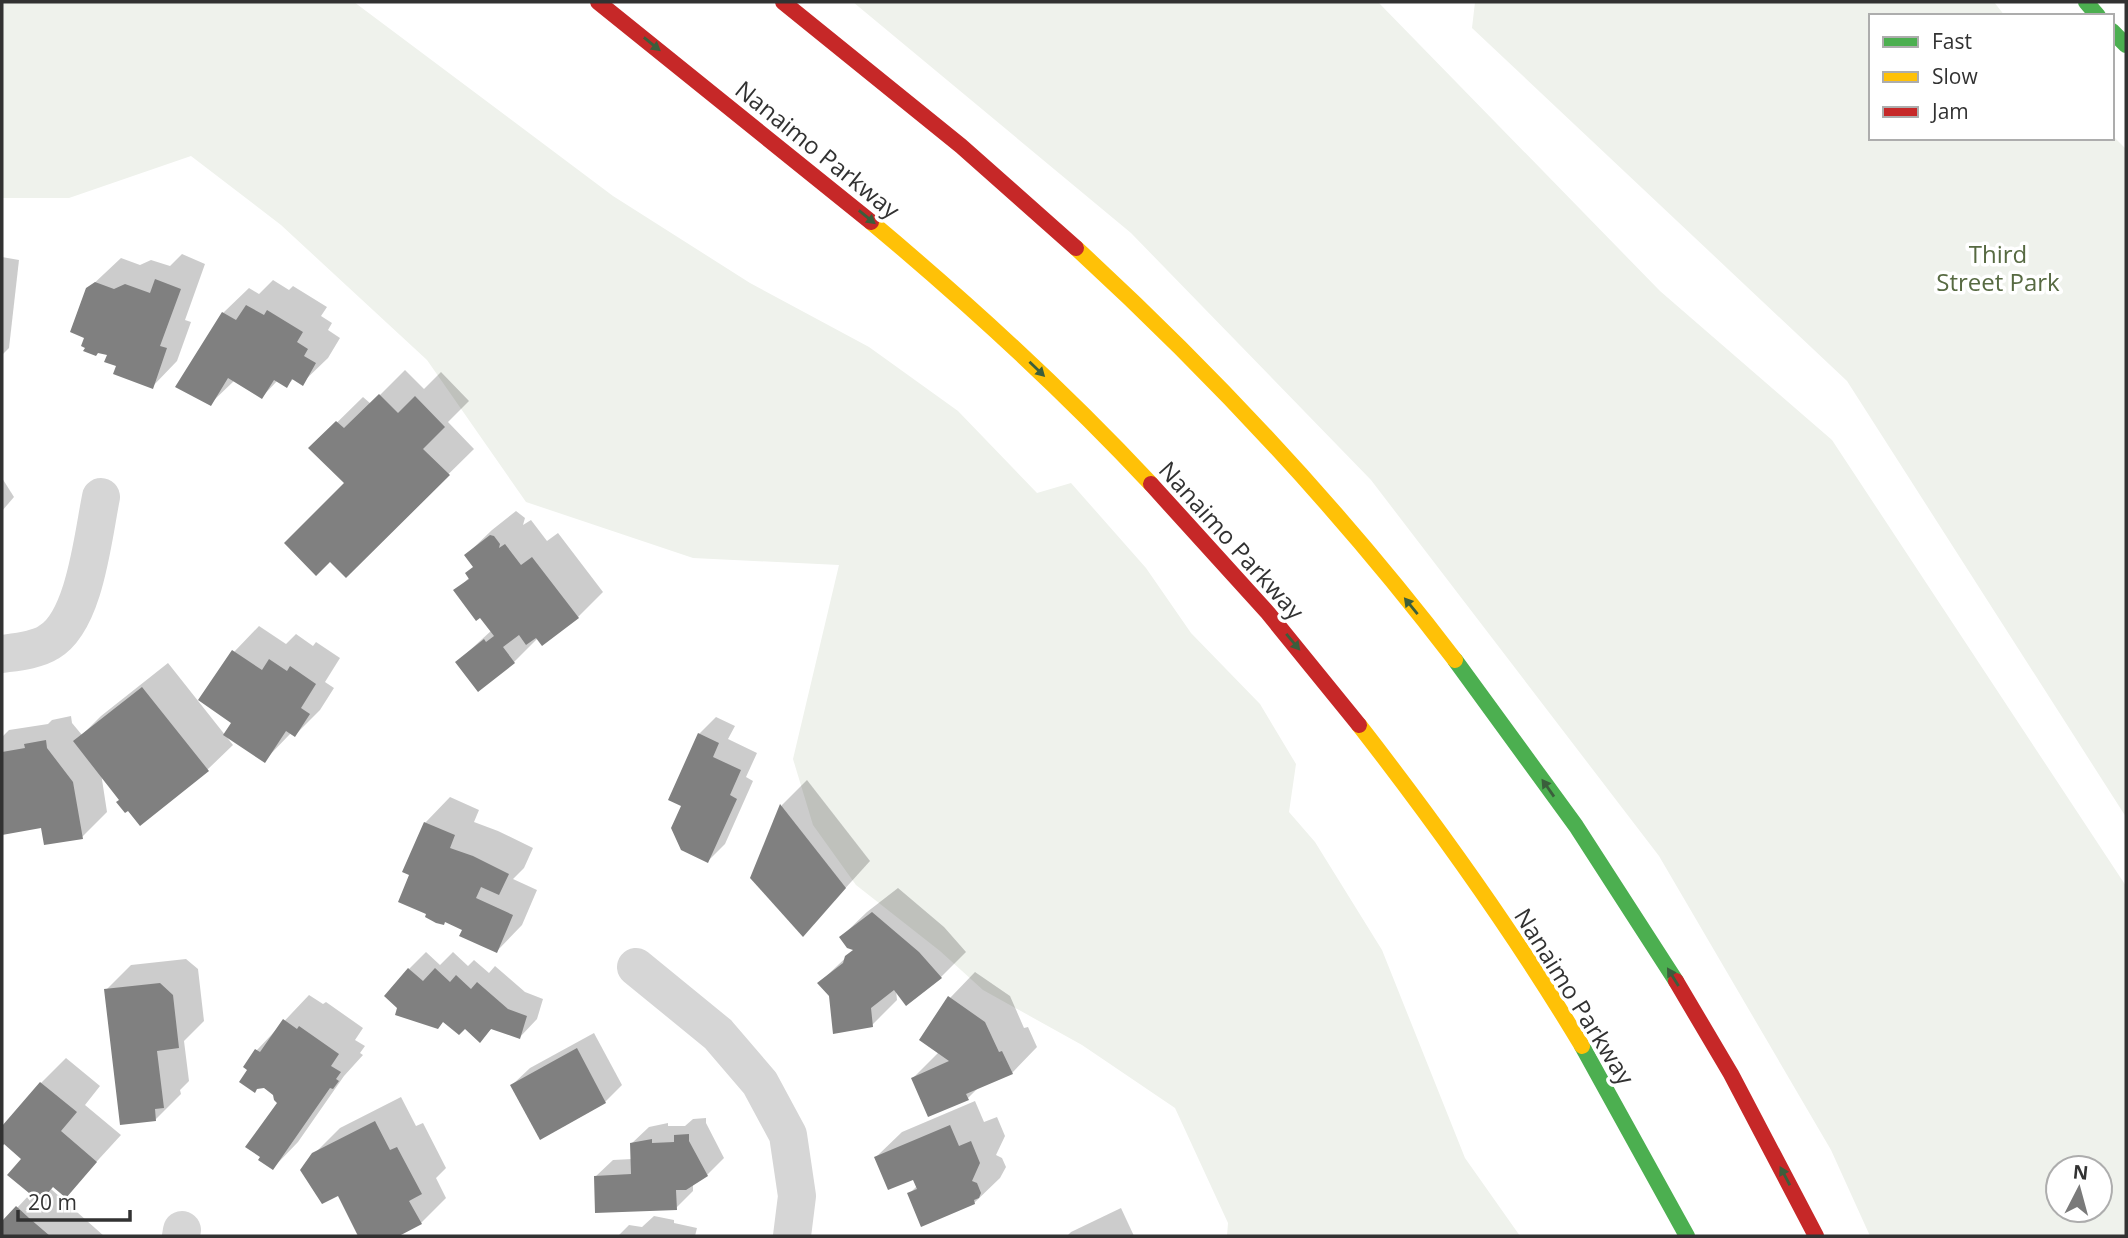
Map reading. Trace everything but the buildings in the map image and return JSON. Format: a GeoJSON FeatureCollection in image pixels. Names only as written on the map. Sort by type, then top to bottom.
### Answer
{"type":"FeatureCollection","features":[{"type":"Feature","properties":{"kind":"main road","name":"Nanaimo Parkway"},"geometry":{"type":"LineString","coordinates":[[598,2],[863,214],[948,286],[1102,432],[1247,588],[1372,741],[1518,945],[1614,1101],[1687,1236]]}},
{"type":"Feature","properties":{"kind":"main road"},"geometry":{"type":"LineString","coordinates":[[783,2],[922,114],[1090,261],[1233,403],[1374,561],[1504,725],[1617,889],[1700,1020],[1816,1236]]}},
{"type":"Feature","properties":{"kind":"main road"},"geometry":{"type":"LineString","coordinates":[[2114,33],[2126,46]]}},
{"type":"Feature","properties":{"kind":"street"},"geometry":{"type":"LineString","coordinates":[[2,654],[49,643],[68,626],[81,596],[101,497]]}},
{"type":"Feature","properties":{"kind":"street"},"geometry":{"type":"LineString","coordinates":[[636,967],[718,1034],[760,1083],[788,1135],[797,1196],[792,1236]]}},
{"type":"Feature","properties":{"kind":"green space"},"geometry":{"type":"Polygon","coordinates":[[[2,2],[354,2],[613,196],[750,283],[869,347],[958,411],[1037,493],[1071,483],[1146,568],[1191,633],[1260,704],[1296,764],[1289,812],[1315,842],[1382,950],[1465,1158],[1520,1236],[1227,1236],[1228,1223],[1175,1108],[1082,1045],[983,990],[940,951],[856,885],[813,825],[793,759],[839,565],[693,558],[526,502],[427,360],[281,225],[191,156],[69,198],[2,198],[2,2]]]}},
{"type":"Feature","properties":{"kind":"green space"},"geometry":{"type":"Polygon","coordinates":[[[853,2],[1378,2],[1660,291],[1832,440],[2126,886],[2126,1236],[1870,1236],[1831,1150],[1659,856],[1371,480],[1131,233],[853,2]]]}},
{"type":"Feature","properties":{"kind":"green space","name":"Third Street Park"},"geometry":{"type":"Polygon","coordinates":[[[1475,2],[1994,2],[2003,14],[1869,14],[1869,140],[2114,140],[2114,137],[2126,149],[2126,817],[1847,381],[1472,28],[1475,2]]]}},
{"type":"Feature","properties":{"kind":"traffic: fast"},"geometry":{"type":"LineString","coordinates":[[2086,2],[2096,14]]}},
{"type":"Feature","properties":{"kind":"traffic: fast"},"geometry":{"type":"LineString","coordinates":[[2114,33],[2126,45]]}},
{"type":"Feature","properties":{"kind":"traffic: fast"},"geometry":{"type":"LineString","coordinates":[[1455,660],[1576,826],[1676,981]]}},
{"type":"Feature","properties":{"kind":"traffic: fast"},"geometry":{"type":"LineString","coordinates":[[1582,1046],[1687,1236]]}},
{"type":"Feature","properties":{"kind":"traffic: slow"},"geometry":{"type":"LineString","coordinates":[[871,222],[1015,349],[1151,484]]}},
{"type":"Feature","properties":{"kind":"traffic: slow"},"geometry":{"type":"LineString","coordinates":[[1076,248],[1177,345],[1322,498],[1455,660]]}},
{"type":"Feature","properties":{"kind":"traffic: slow"},"geometry":{"type":"LineString","coordinates":[[1359,725],[1475,882],[1582,1046]]}},
{"type":"Feature","properties":{"kind":"traffic: jam"},"geometry":{"type":"LineString","coordinates":[[598,2],[871,222]]}},
{"type":"Feature","properties":{"kind":"traffic: jam"},"geometry":{"type":"LineString","coordinates":[[783,2],[961,146],[1076,248]]}},
{"type":"Feature","properties":{"kind":"traffic: jam"},"geometry":{"type":"LineString","coordinates":[[1151,484],[1268,613],[1359,725]]}},
{"type":"Feature","properties":{"kind":"traffic: jam"},"geometry":{"type":"LineString","coordinates":[[1676,981],[1731,1074],[1816,1236]]}}]}
